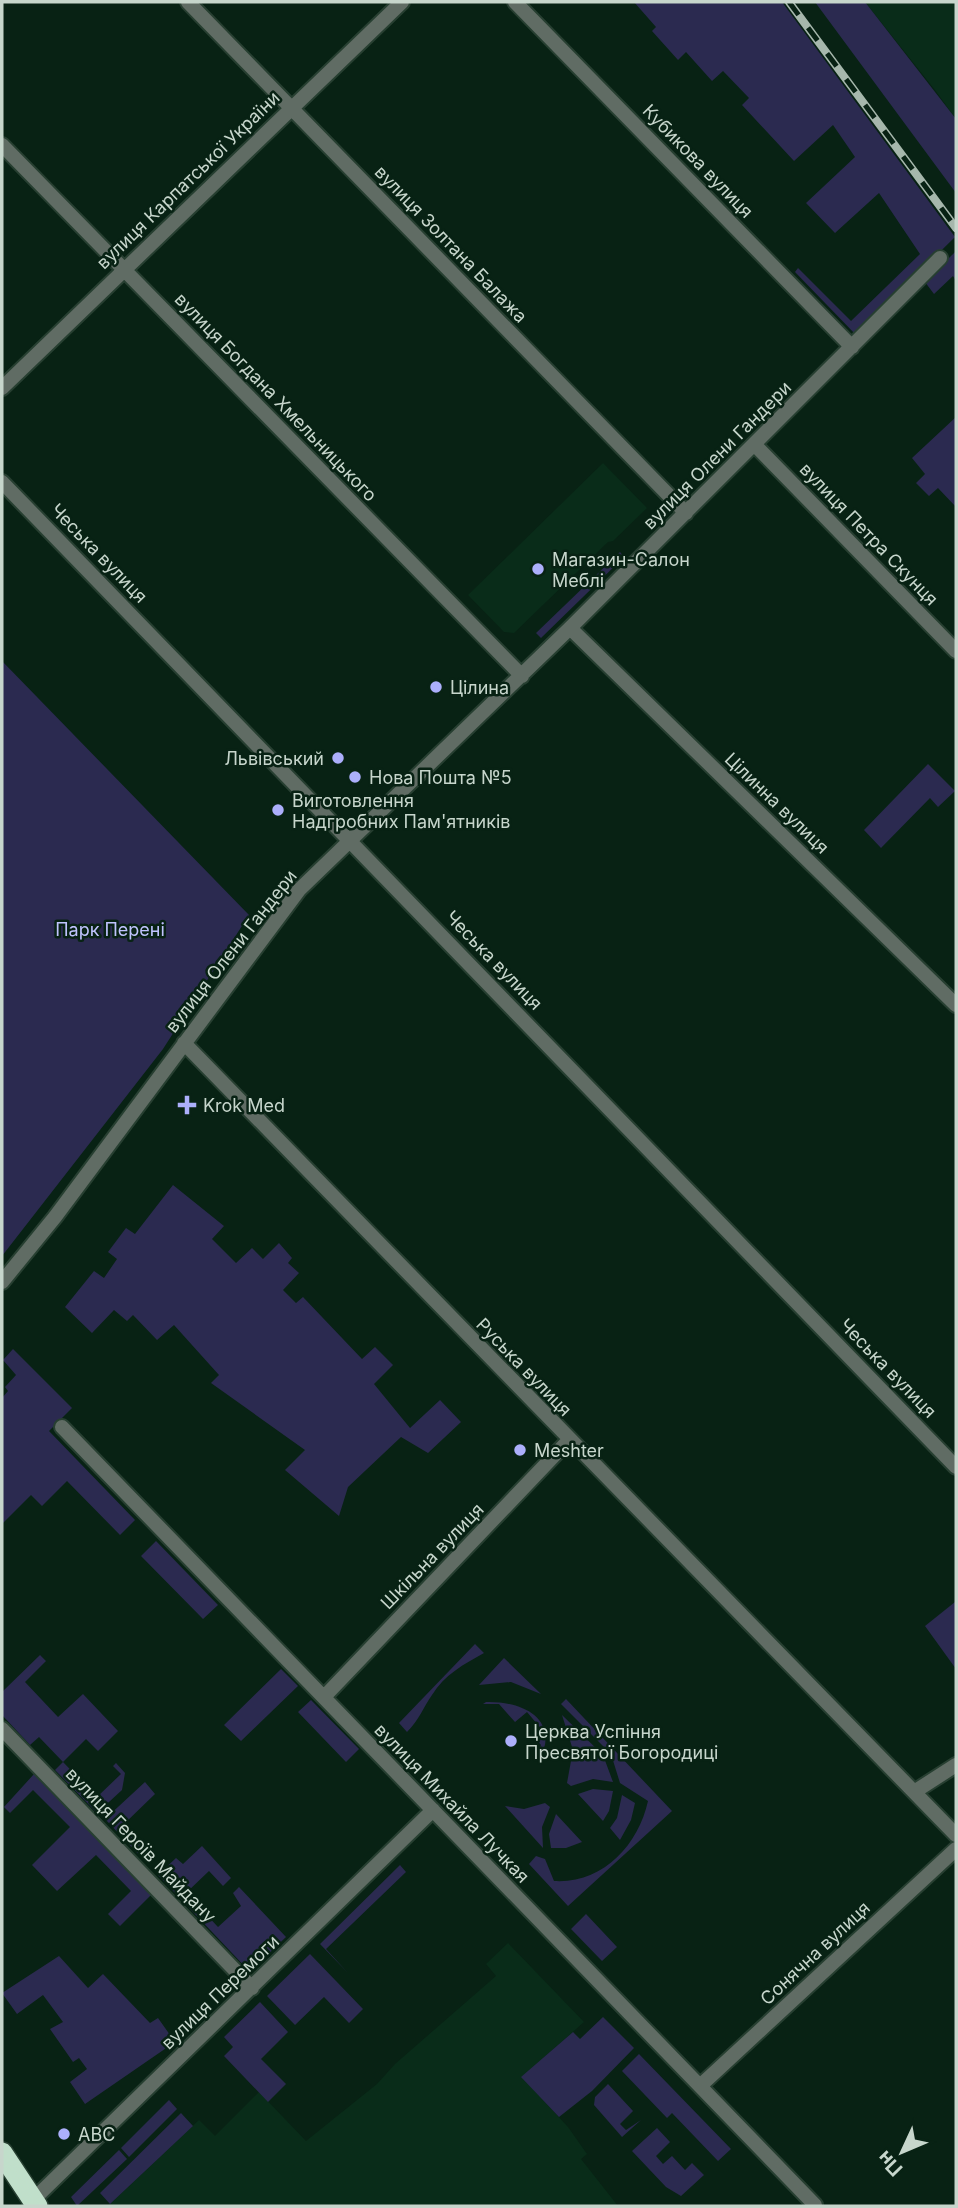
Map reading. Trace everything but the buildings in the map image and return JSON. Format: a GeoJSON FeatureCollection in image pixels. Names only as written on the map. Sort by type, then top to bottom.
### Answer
{"type":"FeatureCollection","features":[{"type":"Feature","properties":{"kind":"highway"},"geometry":{"type":"LineString","coordinates":[[2,2153],[35,2203]]}},
{"type":"Feature","properties":{"kind":"street","name":"вулиця Золтана Балажа"},"geometry":{"type":"LineString","coordinates":[[188,2],[687,513]]}},
{"type":"Feature","properties":{"kind":"street","name":"вулиця Карпатської України"},"geometry":{"type":"LineString","coordinates":[[2,388],[402,2]]}},
{"type":"Feature","properties":{"kind":"street","name":"Кубикова вулиця"},"geometry":{"type":"LineString","coordinates":[[516,2],[852,348]]}},
{"type":"Feature","properties":{"kind":"street","name":"вулиця Богдана Хмельницького"},"geometry":{"type":"LineString","coordinates":[[2,145],[522,676]]}},
{"type":"Feature","properties":{"kind":"street","name":"вулиця Олени Гандери"},"geometry":{"type":"LineString","coordinates":[[2,1282],[55,1217],[290,901],[351,838],[522,676],[687,513],[940,258]]}},
{"type":"Feature","properties":{"kind":"street","name":"вулиця Петра Скунця"},"geometry":{"type":"LineString","coordinates":[[755,444],[956,651]]}},
{"type":"Feature","properties":{"kind":"street","name":"Чеська вулиця"},"geometry":{"type":"LineString","coordinates":[[2,482],[351,838],[956,1467]]}},
{"type":"Feature","properties":{"kind":"street","name":"Цілинна вулиця"},"geometry":{"type":"LineString","coordinates":[[570,628],[956,1005]]}},
{"type":"Feature","properties":{"kind":"street","name":"Руська вулиця"},"geometry":{"type":"LineString","coordinates":[[184,1043],[956,1835]]}},
{"type":"Feature","properties":{"kind":"street","name":"вулиця Михайла Лучкая"},"geometry":{"type":"LineString","coordinates":[[62,1427],[815,2205]]}},
{"type":"Feature","properties":{"kind":"street","name":"Шкільна вулиця"},"geometry":{"type":"LineString","coordinates":[[324,1697],[569,1440]]}},
{"type":"Feature","properties":{"kind":"street","name":"вулиця Героїв Майдану"},"geometry":{"type":"LineString","coordinates":[[2,1729],[252,1988]]}},
{"type":"Feature","properties":{"kind":"street"},"geometry":{"type":"LineString","coordinates":[[914,1792],[956,1765]]}},
{"type":"Feature","properties":{"kind":"street","name":"вулиця Перемоги"},"geometry":{"type":"LineString","coordinates":[[35,2203],[433,1810]]}},
{"type":"Feature","properties":{"kind":"street","name":"Сонячна вулиця"},"geometry":{"type":"LineString","coordinates":[[700,2086],[956,1849]]}},
{"type":"Feature","properties":{"kind":"shaded area"},"geometry":{"type":"Polygon","coordinates":[[[865,2],[956,2],[956,119],[935,90],[865,2]]]}},
{"type":"Feature","properties":{"kind":"shaded area","name":"Магазин-Салон Меблі"},"geometry":{"type":"Polygon","coordinates":[[[603,463],[647,508],[514,633],[504,632],[468,595],[603,463]]]}},
{"type":"Feature","properties":{"kind":"shaded area"},"geometry":{"type":"Polygon","coordinates":[[[508,1943],[584,2022],[522,2077],[568,2127],[587,2154],[581,2159],[618,2206],[108,2206],[199,2120],[215,2136],[259,2092],[306,2141],[377,2084],[395,2064],[496,1976],[486,1964],[508,1943]]]}},
{"type":"Feature","properties":{"kind":"green space"},"geometry":{"type":"Polygon","coordinates":[[[634,2],[782,2],[955,237],[856,335],[795,272],[798,268],[851,321],[920,254],[879,193],[835,233],[806,203],[855,157],[833,125],[794,161],[742,105],[749,98],[723,71],[712,81],[686,52],[678,60],[652,31],[656,27],[634,2]]]}},
{"type":"Feature","properties":{"kind":"green space"},"geometry":{"type":"Polygon","coordinates":[[[815,2],[865,2],[956,119],[956,193],[815,2]]]}},
{"type":"Feature","properties":{"kind":"green space"},"geometry":{"type":"Polygon","coordinates":[[[956,251],[956,281],[953,276],[934,294],[925,282],[956,251]]]}},
{"type":"Feature","properties":{"kind":"green space"},"geometry":{"type":"Polygon","coordinates":[[[956,417],[956,507],[938,488],[929,496],[916,483],[925,474],[912,458],[956,417]]]}},
{"type":"Feature","properties":{"kind":"green space"},"geometry":{"type":"Polygon","coordinates":[[[620,552],[624,557],[541,638],[536,633],[620,552]]]}},
{"type":"Feature","properties":{"kind":"green space","name":"Парк Перені"},"geometry":{"type":"Polygon","coordinates":[[[2,661],[249,915],[163,1049],[2,1256],[2,661]]]}},
{"type":"Feature","properties":{"kind":"green space"},"geometry":{"type":"Polygon","coordinates":[[[928,764],[955,791],[938,807],[930,798],[881,848],[864,830],[928,764]]]}},
{"type":"Feature","properties":{"kind":"green space"},"geometry":{"type":"Polygon","coordinates":[[[173,1185],[224,1226],[212,1239],[236,1263],[252,1248],[263,1259],[279,1243],[292,1258],[288,1263],[299,1273],[283,1290],[296,1303],[303,1297],[362,1359],[375,1347],[393,1365],[374,1384],[410,1428],[440,1400],[461,1422],[428,1453],[401,1437],[348,1487],[339,1516],[285,1470],[305,1450],[211,1383],[219,1375],[174,1325],[157,1340],[133,1315],[127,1321],[114,1310],[92,1333],[65,1307],[94,1271],[104,1278],[117,1259],[108,1252],[126,1228],[135,1234],[173,1185]]]}},
{"type":"Feature","properties":{"kind":"green space"},"geometry":{"type":"Polygon","coordinates":[[[13,1349],[72,1408],[49,1431],[135,1520],[120,1535],[67,1481],[42,1506],[31,1495],[2,1524],[2,1398],[8,1391],[5,1387],[16,1375],[3,1360],[13,1349]]]}},
{"type":"Feature","properties":{"kind":"green space"},"geometry":{"type":"Polygon","coordinates":[[[156,1541],[218,1605],[203,1619],[141,1556],[156,1541]]]}},
{"type":"Feature","properties":{"kind":"green space"},"geometry":{"type":"Polygon","coordinates":[[[955,1602],[956,1604],[956,1669],[925,1626],[955,1602]]]}},
{"type":"Feature","properties":{"kind":"green space"},"geometry":{"type":"Polygon","coordinates":[[[475,1644],[484,1653],[442,1682],[407,1732],[399,1723],[475,1644]]]}},
{"type":"Feature","properties":{"kind":"green space"},"geometry":{"type":"Polygon","coordinates":[[[40,1655],[46,1661],[25,1682],[58,1717],[83,1694],[118,1731],[98,1751],[86,1739],[63,1762],[39,1737],[30,1745],[2,1715],[2,1692],[40,1655]]]}},
{"type":"Feature","properties":{"kind":"green space"},"geometry":{"type":"Polygon","coordinates":[[[504,1658],[541,1694],[511,1682],[479,1685],[504,1658]]]}},
{"type":"Feature","properties":{"kind":"green space"},"geometry":{"type":"Polygon","coordinates":[[[281,1669],[298,1686],[241,1741],[224,1725],[281,1669]]]}},
{"type":"Feature","properties":{"kind":"green space"},"geometry":{"type":"Polygon","coordinates":[[[566,1699],[672,1811],[568,1906],[529,1864],[536,1856],[545,1859],[554,1881],[588,1876],[602,1869],[627,1847],[636,1833],[648,1801],[620,1783],[611,1754],[561,1704],[566,1699]]]}},
{"type":"Feature","properties":{"kind":"green space"},"geometry":{"type":"Polygon","coordinates":[[[311,1700],[359,1749],[346,1762],[298,1712],[311,1700]]]}},
{"type":"Feature","properties":{"kind":"green space"},"geometry":{"type":"Polygon","coordinates":[[[486,1702],[512,1705],[534,1715],[545,1733],[545,1745],[540,1760],[536,1756],[541,1745],[535,1738],[543,1731],[527,1712],[515,1722],[499,1704],[483,1704],[486,1702]]]}},
{"type":"Feature","properties":{"kind":"green space"},"geometry":{"type":"Polygon","coordinates":[[[562,1715],[603,1755],[613,1782],[593,1779],[571,1786],[567,1783],[573,1750],[562,1715]]]}},
{"type":"Feature","properties":{"kind":"green space"},"geometry":{"type":"Polygon","coordinates":[[[63,1762],[97,1797],[121,1774],[113,1766],[116,1763],[125,1773],[122,1790],[97,1813],[55,1770],[63,1762]]]}},
{"type":"Feature","properties":{"kind":"green space"},"geometry":{"type":"Polygon","coordinates":[[[34,1774],[151,1895],[120,1926],[108,1914],[131,1891],[96,1855],[57,1891],[32,1865],[70,1827],[33,1790],[10,1813],[4,1807],[34,1774]]]}},
{"type":"Feature","properties":{"kind":"green space"},"geometry":{"type":"Polygon","coordinates":[[[145,1782],[155,1794],[123,1825],[152,1856],[146,1862],[105,1819],[145,1782]]]}},
{"type":"Feature","properties":{"kind":"green space"},"geometry":{"type":"Polygon","coordinates":[[[593,1789],[613,1791],[609,1811],[603,1821],[578,1794],[593,1789]]]}},
{"type":"Feature","properties":{"kind":"green space"},"geometry":{"type":"Polygon","coordinates":[[[622,1795],[635,1803],[631,1820],[620,1840],[610,1828],[617,1818],[622,1795]]]}},
{"type":"Feature","properties":{"kind":"green space"},"geometry":{"type":"Polygon","coordinates":[[[545,1803],[550,1807],[542,1827],[543,1848],[505,1806],[524,1809],[545,1803]]]}},
{"type":"Feature","properties":{"kind":"green space"},"geometry":{"type":"Polygon","coordinates":[[[556,1814],[582,1842],[566,1848],[551,1848],[549,1834],[556,1814]]]}},
{"type":"Feature","properties":{"kind":"green space"},"geometry":{"type":"Polygon","coordinates":[[[202,1846],[231,1878],[223,1886],[209,1871],[186,1893],[218,1927],[241,1906],[233,1893],[239,1887],[286,1937],[250,1972],[158,1875],[176,1858],[183,1864],[202,1846]]]}},
{"type":"Feature","properties":{"kind":"green space"},"geometry":{"type":"Polygon","coordinates":[[[400,1865],[406,1872],[326,1949],[348,1973],[320,1944],[400,1865]]]}},
{"type":"Feature","properties":{"kind":"green space"},"geometry":{"type":"Polygon","coordinates":[[[586,1914],[617,1947],[602,1961],[571,1929],[586,1914]]]}},
{"type":"Feature","properties":{"kind":"green space"},"geometry":{"type":"Polygon","coordinates":[[[310,1954],[363,2009],[349,2023],[324,1997],[295,2025],[267,1996],[310,1954]]]}},
{"type":"Feature","properties":{"kind":"green space"},"geometry":{"type":"Polygon","coordinates":[[[59,1956],[88,1988],[103,1974],[150,2023],[158,2018],[175,2042],[85,2104],[70,2082],[87,2069],[79,2058],[73,2062],[50,2029],[63,2022],[43,1995],[17,2014],[2,1993],[59,1956]]]}},
{"type":"Feature","properties":{"kind":"green space"},"geometry":{"type":"Polygon","coordinates":[[[260,2002],[288,2032],[261,2059],[286,2084],[268,2102],[224,2056],[233,2047],[224,2037],[260,2002]]]}},
{"type":"Feature","properties":{"kind":"green space"},"geometry":{"type":"Polygon","coordinates":[[[603,2017],[634,2048],[592,2091],[559,2117],[521,2077],[573,2032],[580,2039],[603,2017]]]}},
{"type":"Feature","properties":{"kind":"green space"},"geometry":{"type":"Polygon","coordinates":[[[639,2054],[731,2149],[718,2161],[672,2113],[667,2118],[622,2071],[639,2054]]]}},
{"type":"Feature","properties":{"kind":"green space"},"geometry":{"type":"Polygon","coordinates":[[[608,2084],[633,2111],[620,2124],[626,2130],[641,2120],[622,2137],[594,2105],[595,2097],[608,2084]]]}},
{"type":"Feature","properties":{"kind":"green space"},"geometry":{"type":"Polygon","coordinates":[[[169,2100],[177,2109],[129,2157],[121,2148],[169,2100]]]}},
{"type":"Feature","properties":{"kind":"green space"},"geometry":{"type":"Polygon","coordinates":[[[181,2113],[193,2126],[110,2204],[100,2193],[181,2113]]]}},
{"type":"Feature","properties":{"kind":"green space"},"geometry":{"type":"Polygon","coordinates":[[[657,2128],[670,2142],[656,2156],[663,2164],[672,2156],[685,2170],[692,2163],[704,2175],[681,2196],[666,2187],[632,2151],[657,2128]]]}},
{"type":"Feature","properties":{"kind":"green space"},"geometry":{"type":"Polygon","coordinates":[[[119,2150],[127,2159],[77,2206],[71,2197],[119,2150]]]}},
{"type":"Feature","properties":{"kind":"railway"},"geometry":{"type":"LineString","coordinates":[[789,2],[956,228]]}},
{"type":"Feature","properties":{"kind":"place","name":"Магазин-Салон Меблі"},"geometry":{"type":"Point","coordinates":[538,569]}},
{"type":"Feature","properties":{"kind":"place","name":"Цілина"},"geometry":{"type":"Point","coordinates":[436,687]}},
{"type":"Feature","properties":{"kind":"place","name":"Львівський"},"geometry":{"type":"Point","coordinates":[338,758]}},
{"type":"Feature","properties":{"kind":"place","name":"Нова Пошта №5"},"geometry":{"type":"Point","coordinates":[355,777]}},
{"type":"Feature","properties":{"kind":"place","name":"Виготовлення Надгробних Пам'ятників"},"geometry":{"type":"Point","coordinates":[278,810]}},
{"type":"Feature","properties":{"kind":"place","name":"Krok Med"},"geometry":{"type":"Point","coordinates":[187,1105]}},
{"type":"Feature","properties":{"kind":"place","name":"Meshter"},"geometry":{"type":"Point","coordinates":[520,1450]}},
{"type":"Feature","properties":{"kind":"place","name":"Церква Успіння Пресвятої Богородиці"},"geometry":{"type":"Point","coordinates":[511,1741]}},
{"type":"Feature","properties":{"kind":"place","name":"ABC"},"geometry":{"type":"Point","coordinates":[64,2134]}}]}
